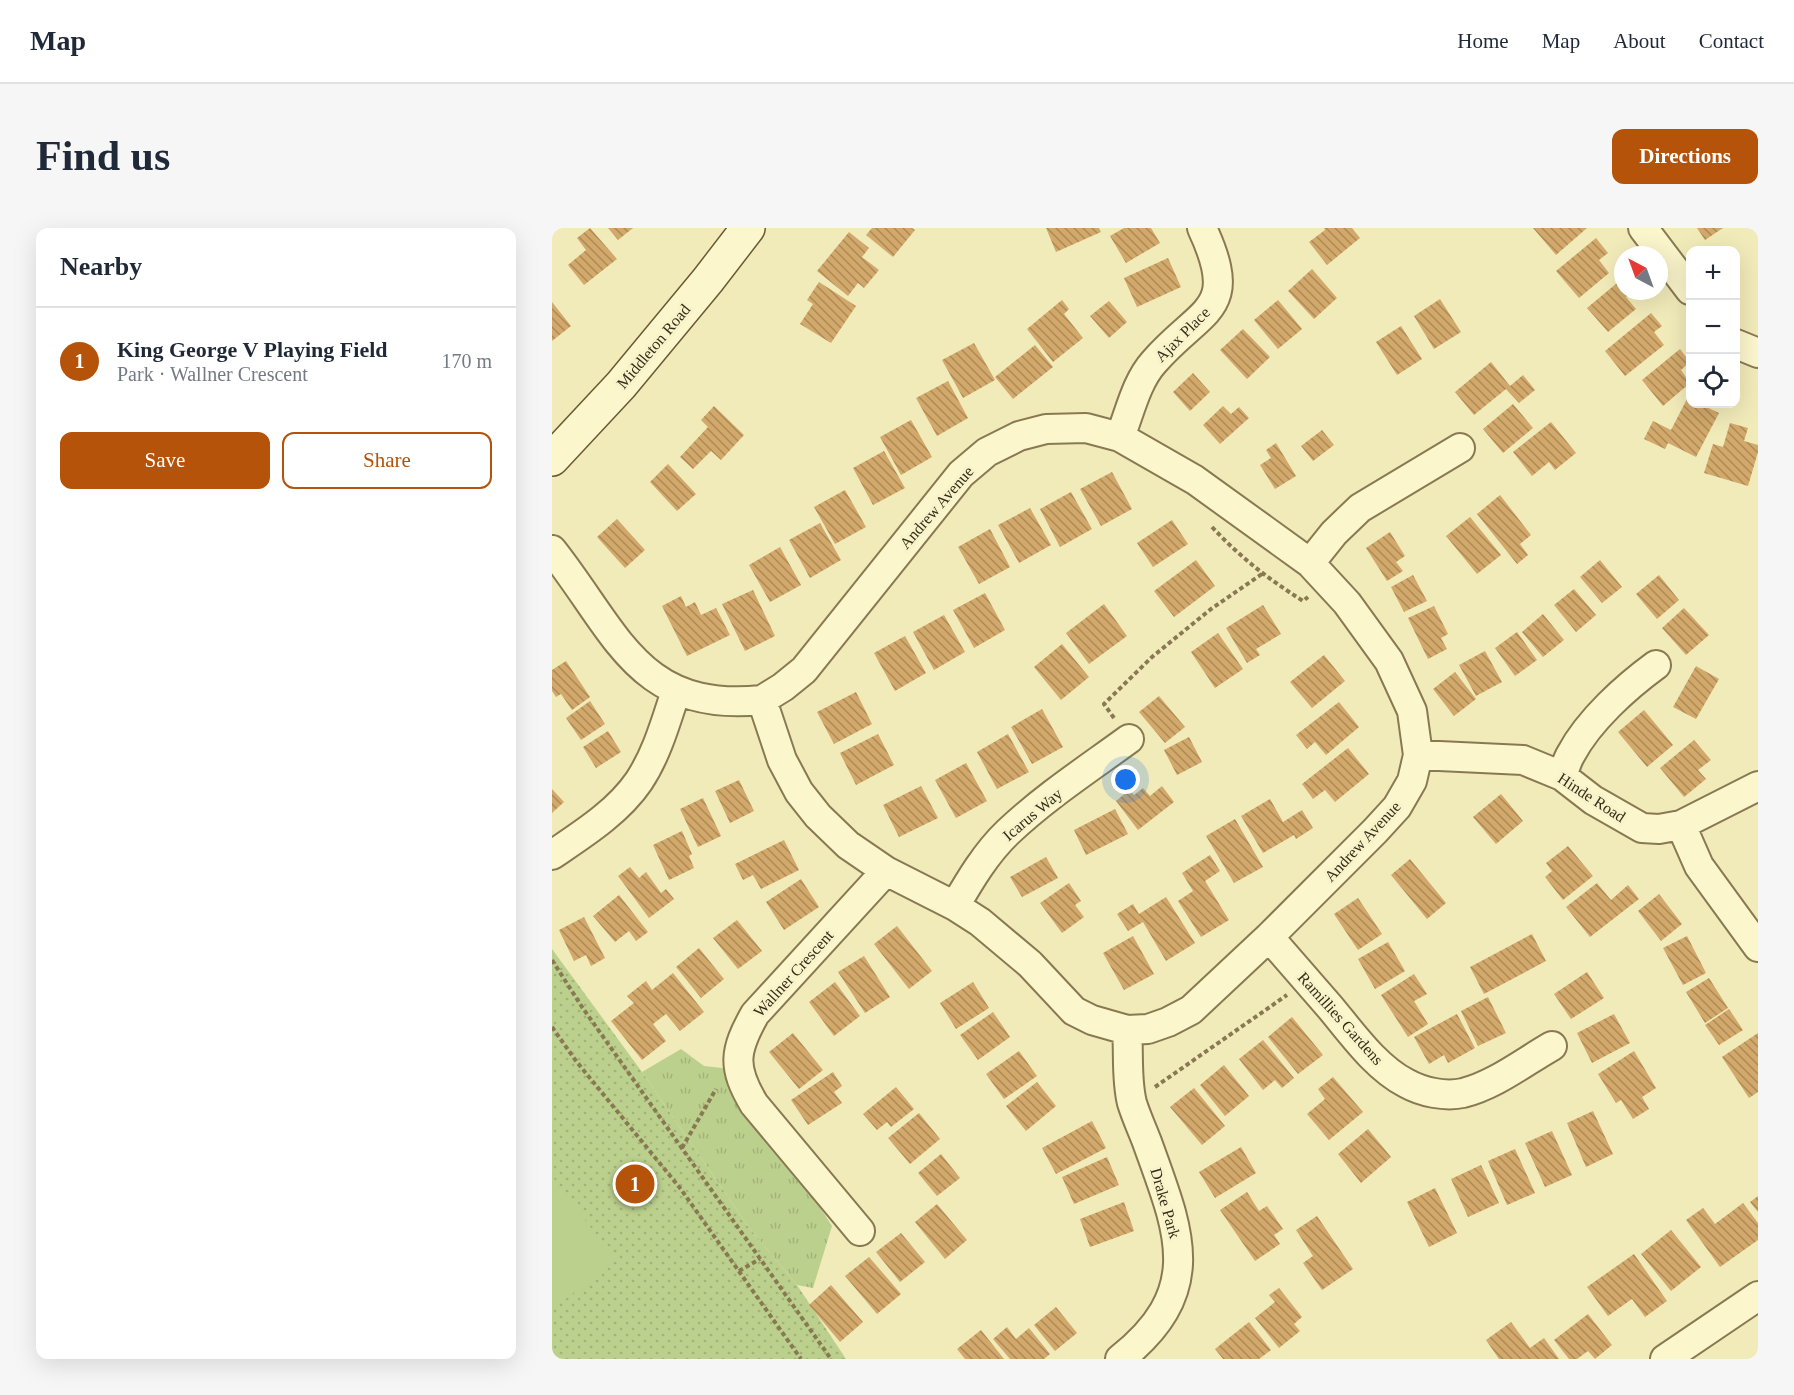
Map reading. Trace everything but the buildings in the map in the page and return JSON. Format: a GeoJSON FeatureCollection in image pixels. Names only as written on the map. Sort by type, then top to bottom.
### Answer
{"type":"FeatureCollection","features":[{"type":"Feature","properties":{"kind":"main road","name":"Middleton Road"},"geometry":{"type":"LineString","coordinates":[[552,459],[621,385],[748,228]]}},
{"type":"Feature","properties":{"kind":"street","name":"Ajax Place"},"geometry":{"type":"LineString","coordinates":[[1120,437],[1142,379],[1154,362],[1202,318],[1213,303],[1219,283],[1216,264],[1202,228]]}},
{"type":"Feature","properties":{"kind":"street"},"geometry":{"type":"LineString","coordinates":[[1643,228],[1686,285]]}},
{"type":"Feature","properties":{"kind":"street"},"geometry":{"type":"LineString","coordinates":[[1740,346],[1758,353]]}},
{"type":"Feature","properties":{"kind":"street","name":"Andrew Avenue"},"geometry":{"type":"LineString","coordinates":[[552,550],[623,648],[660,682],[676,691],[709,700],[736,703],[762,700],[804,670],[961,474],[987,452],[1019,436],[1066,427],[1086,428],[1120,437],[1195,480],[1310,563],[1347,603],[1389,661],[1412,711],[1418,755],[1412,781],[1397,807],[1269,937],[1191,1010],[1148,1029],[1127,1030],[1101,1024],[1074,1011],[1007,943],[980,922],[955,906],[886,871],[848,845],[818,816],[799,792],[782,760],[762,700]]}},
{"type":"Feature","properties":{"kind":"street"},"geometry":{"type":"LineString","coordinates":[[1310,563],[1334,533],[1360,508],[1460,448]]}},
{"type":"Feature","properties":{"kind":"street"},"geometry":{"type":"LineString","coordinates":[[1562,776],[1571,753],[1600,715],[1633,682],[1656,665]]}},
{"type":"Feature","properties":{"kind":"street"},"geometry":{"type":"LineString","coordinates":[[552,855],[617,806],[639,781],[658,746],[676,691]]}},
{"type":"Feature","properties":{"kind":"street","name":"Icarus Way"},"geometry":{"type":"LineString","coordinates":[[955,906],[987,856],[1007,832],[1128,739]]}},
{"type":"Feature","properties":{"kind":"street","name":"Hinde Road"},"geometry":{"type":"LineString","coordinates":[[1418,755],[1523,760],[1562,776],[1593,801],[1642,828],[1659,829],[1681,825],[1758,786]]}},
{"type":"Feature","properties":{"kind":"street"},"geometry":{"type":"LineString","coordinates":[[1681,825],[1699,866],[1758,947]]}},
{"type":"Feature","properties":{"kind":"street","name":"Wallner Crescent"},"geometry":{"type":"LineString","coordinates":[[738,1052],[743,1035],[755,1014],[886,871]]}},
{"type":"Feature","properties":{"kind":"street","name":"Ramillies Gardens"},"geometry":{"type":"LineString","coordinates":[[1269,937],[1381,1064],[1405,1083],[1422,1090],[1439,1094],[1462,1093],[1487,1084],[1552,1046]]}},
{"type":"Feature","properties":{"kind":"street","name":"Drake Park"},"geometry":{"type":"LineString","coordinates":[[1120,1359],[1153,1329],[1168,1306],[1176,1283],[1179,1260],[1176,1233],[1166,1196],[1132,1103],[1127,1072],[1127,1030]]}},
{"type":"Feature","properties":{"kind":"street"},"geometry":{"type":"LineString","coordinates":[[738,1052],[739,1070],[745,1089],[754,1104],[860,1231]]}},
{"type":"Feature","properties":{"kind":"street"},"geometry":{"type":"LineString","coordinates":[[1665,1359],[1758,1296]]}},
{"type":"Feature","properties":{"kind":"path"},"geometry":{"type":"LineString","coordinates":[[1128,739],[1104,704],[1152,657],[1194,622],[1262,574]]}},
{"type":"Feature","properties":{"kind":"path"},"geometry":{"type":"LineString","coordinates":[[552,960],[582,1007],[831,1359]]}},
{"type":"Feature","properties":{"kind":"path"},"geometry":{"type":"LineString","coordinates":[[1132,1103],[1307,981]]}},
{"type":"Feature","properties":{"kind":"path"},"geometry":{"type":"LineString","coordinates":[[552,1027],[576,1061],[680,1188],[801,1359]]}},
{"type":"Feature","properties":{"kind":"path"},"geometry":{"type":"LineString","coordinates":[[682,1149],[738,1052]]}},
{"type":"Feature","properties":{"kind":"path"},"geometry":{"type":"LineString","coordinates":[[739,1271],[760,1259]]}},
{"type":"Feature","properties":{"kind":"green space"},"geometry":{"type":"Polygon","coordinates":[[[552,949],[642,1072],[750,1229],[797,1285],[846,1359],[552,1359],[552,949]]]}},
{"type":"Feature","properties":{"kind":"green space"},"geometry":{"type":"Polygon","coordinates":[[[681,1049],[704,1066],[731,1069],[832,1226],[813,1288],[797,1285],[750,1229],[642,1072],[681,1049]]]}},
{"type":"Feature","properties":{"kind":"green space"},"geometry":{"type":"Polygon","coordinates":[[[552,1176],[616,1261],[552,1309],[552,1176]]]}},
{"type":"Feature","properties":{"kind":"place","name":"King George V Playing Field"},"geometry":{"type":"Point","coordinates":[635,1184]}}]}
